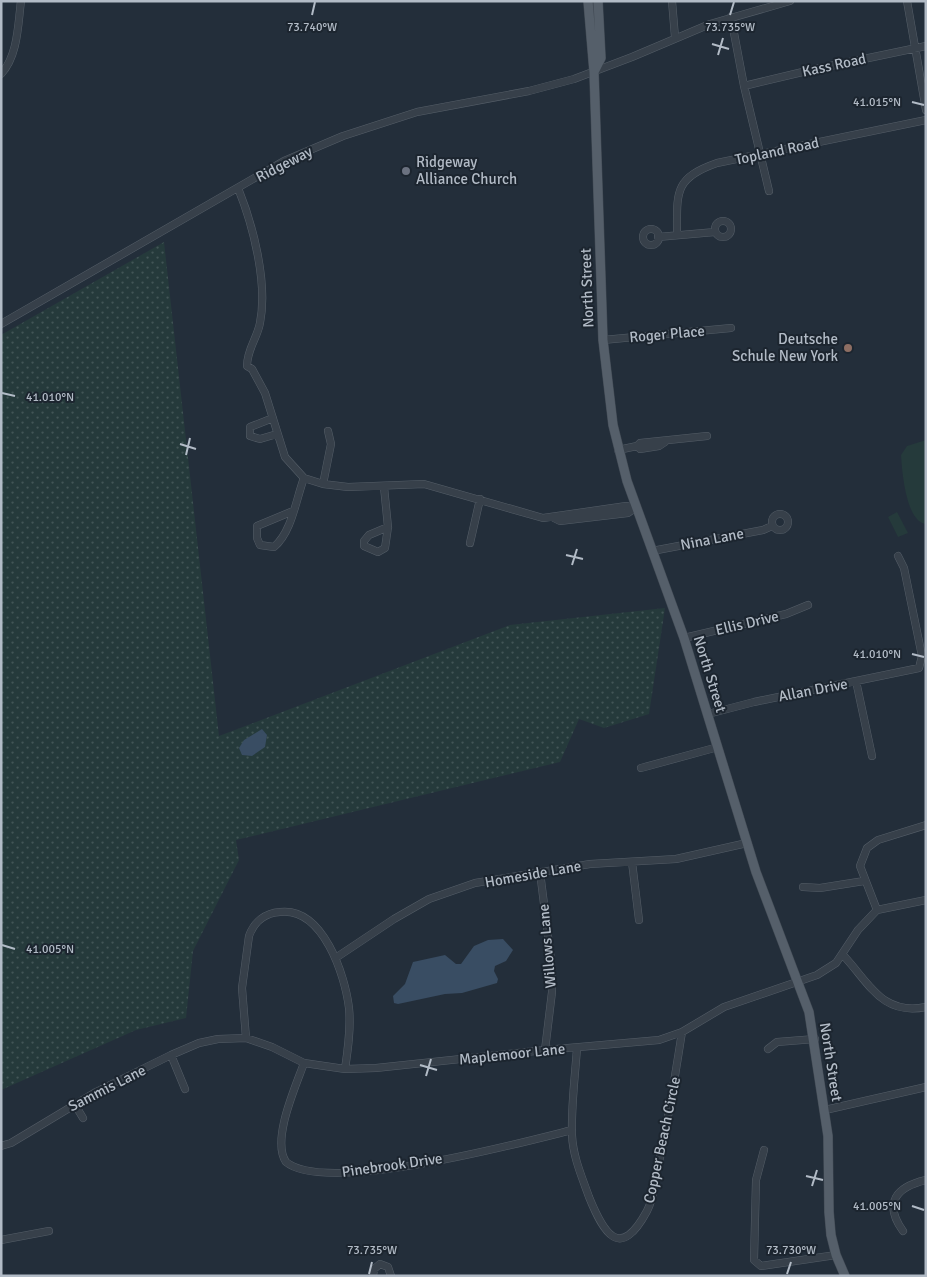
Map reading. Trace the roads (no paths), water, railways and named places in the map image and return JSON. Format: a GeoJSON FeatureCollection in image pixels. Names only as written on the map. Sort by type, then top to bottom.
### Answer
{"type":"FeatureCollection","features":[{"type":"Feature","properties":{"kind":"main road","name":"North Street"},"geometry":{"type":"LineString","coordinates":[[588,1],[594,72],[603,340],[608,399],[618,450],[635,508],[684,638],[759,881],[799,982],[815,1039],[828,1136],[829,1212],[836,1255],[845,1276]]}},
{"type":"Feature","properties":{"kind":"main road","name":"North Street"},"geometry":{"type":"LineString","coordinates":[[594,72],[602,58],[598,1]]}},
{"type":"Feature","properties":{"kind":"street"},"geometry":{"type":"LineString","coordinates":[[1,74],[7,68],[14,49],[21,1]]}},
{"type":"Feature","properties":{"kind":"street"},"geometry":{"type":"LineString","coordinates":[[672,1],[675,37]]}},
{"type":"Feature","properties":{"kind":"street","name":"Ridgeway"},"geometry":{"type":"LineString","coordinates":[[2,322],[284,161],[343,136],[417,112],[529,91],[594,72],[675,37],[731,17],[756,5],[790,1]]}},
{"type":"Feature","properties":{"kind":"street"},"geometry":{"type":"LineString","coordinates":[[907,1],[926,110]]}},
{"type":"Feature","properties":{"kind":"street"},"geometry":{"type":"LineString","coordinates":[[731,17],[744,86],[769,191]]}},
{"type":"Feature","properties":{"kind":"street","name":"Kass Road"},"geometry":{"type":"LineString","coordinates":[[744,86],[926,46]]}},
{"type":"Feature","properties":{"kind":"street","name":"Topland Road"},"geometry":{"type":"LineString","coordinates":[[677,234],[677,205],[687,178],[697,170],[717,163],[926,120]]}},
{"type":"Feature","properties":{"kind":"street"},"geometry":{"type":"LineString","coordinates":[[238,188],[247,209],[258,250],[261,305],[260,324],[251,347],[252,369],[265,393],[285,457],[304,478],[323,484],[348,487],[424,484],[543,518],[554,518],[560,521],[628,513],[635,508]]}},
{"type":"Feature","properties":{"kind":"street"},"geometry":{"type":"LineString","coordinates":[[658,236],[715,232]]}},
{"type":"Feature","properties":{"kind":"street","name":"Roger Place"},"geometry":{"type":"LineString","coordinates":[[603,340],[730,328]]}},
{"type":"Feature","properties":{"kind":"street"},"geometry":{"type":"LineString","coordinates":[[273,418],[254,423],[250,427],[250,436],[260,439],[277,434]]}},
{"type":"Feature","properties":{"kind":"street"},"geometry":{"type":"LineString","coordinates":[[323,484],[331,444],[328,431]]}},
{"type":"Feature","properties":{"kind":"street"},"geometry":{"type":"LineString","coordinates":[[618,450],[637,446],[640,449],[659,446],[665,442],[707,436]]}},
{"type":"Feature","properties":{"kind":"street"},"geometry":{"type":"LineString","coordinates":[[293,511],[258,526],[257,538],[260,545],[274,547],[282,541],[293,511],[304,478]]}},
{"type":"Feature","properties":{"kind":"street"},"geometry":{"type":"LineString","coordinates":[[384,487],[388,527]]}},
{"type":"Feature","properties":{"kind":"street"},"geometry":{"type":"LineString","coordinates":[[470,543],[480,499]]}},
{"type":"Feature","properties":{"kind":"street","name":"Nina Lane"},"geometry":{"type":"LineString","coordinates":[[652,551],[763,530],[772,526]]}},
{"type":"Feature","properties":{"kind":"street","name":"Allan Drive"},"geometry":{"type":"LineString","coordinates":[[708,714],[754,702],[919,668],[922,656],[904,568],[898,556]]}},
{"type":"Feature","properties":{"kind":"street","name":"Ellis Drive"},"geometry":{"type":"LineString","coordinates":[[684,638],[786,614],[808,605]]}},
{"type":"Feature","properties":{"kind":"street"},"geometry":{"type":"LineString","coordinates":[[856,682],[872,756]]}},
{"type":"Feature","properties":{"kind":"street"},"geometry":{"type":"LineString","coordinates":[[641,768],[718,746]]}},
{"type":"Feature","properties":{"kind":"street"},"geometry":{"type":"LineString","coordinates":[[926,825],[878,840],[867,848],[860,866],[864,881],[878,910],[926,900]]}},
{"type":"Feature","properties":{"kind":"street","name":"Homeside Lane"},"geometry":{"type":"LineString","coordinates":[[337,957],[394,919],[429,900],[475,883],[590,864],[676,859],[747,842]]}},
{"type":"Feature","properties":{"kind":"street"},"geometry":{"type":"LineString","coordinates":[[632,862],[639,920]]}},
{"type":"Feature","properties":{"kind":"street","name":"Willows Lane"},"geometry":{"type":"LineString","coordinates":[[540,872],[551,960],[552,992],[545,1050]]}},
{"type":"Feature","properties":{"kind":"street"},"geometry":{"type":"LineString","coordinates":[[803,887],[820,888],[864,881]]}},
{"type":"Feature","properties":{"kind":"street","name":"Maplemoor Lane"},"geometry":{"type":"LineString","coordinates":[[218,1039],[246,1038],[272,1047],[304,1063],[345,1069],[376,1068],[545,1050],[646,1043],[682,1032],[724,1007],[799,982],[829,967],[842,954],[858,930],[878,910]]}},
{"type":"Feature","properties":{"kind":"street"},"geometry":{"type":"LineString","coordinates":[[246,1038],[242,988],[246,947],[251,929],[256,923],[271,914],[281,912],[301,915],[313,923],[337,957],[349,1008],[345,1069]]}},
{"type":"Feature","properties":{"kind":"street"},"geometry":{"type":"LineString","coordinates":[[842,954],[881,999],[894,1007],[913,1010],[926,1007]]}},
{"type":"Feature","properties":{"kind":"street","name":"Copper Beach Circle"},"geometry":{"type":"LineString","coordinates":[[577,1048],[572,1130],[576,1161],[598,1219],[607,1234],[614,1238],[625,1237],[650,1205],[671,1110],[682,1032]]}},
{"type":"Feature","properties":{"kind":"street","name":"Sammis Lane"},"geometry":{"type":"LineString","coordinates":[[1,1146],[11,1143],[74,1103],[171,1055],[200,1043],[218,1039]]}},
{"type":"Feature","properties":{"kind":"street"},"geometry":{"type":"LineString","coordinates":[[768,1049],[776,1042],[815,1039]]}},
{"type":"Feature","properties":{"kind":"street"},"geometry":{"type":"LineString","coordinates":[[171,1055],[185,1089]]}},
{"type":"Feature","properties":{"kind":"street","name":"Pinebrook Drive"},"geometry":{"type":"LineString","coordinates":[[304,1063],[287,1113],[281,1150],[286,1162],[300,1169],[336,1173],[361,1172],[435,1161],[572,1130]]}},
{"type":"Feature","properties":{"kind":"street"},"geometry":{"type":"LineString","coordinates":[[825,1110],[926,1087]]}},
{"type":"Feature","properties":{"kind":"street"},"geometry":{"type":"LineString","coordinates":[[74,1103],[84,1118]]}},
{"type":"Feature","properties":{"kind":"street"},"geometry":{"type":"LineString","coordinates":[[764,1150],[756,1180],[754,1260],[761,1266],[836,1255]]}},
{"type":"Feature","properties":{"kind":"street"},"geometry":{"type":"LineString","coordinates":[[903,1231],[895,1220],[893,1206],[897,1193],[908,1184],[926,1180]]}},
{"type":"Feature","properties":{"kind":"street"},"geometry":{"type":"LineString","coordinates":[[1,1240],[49,1231]]}},
{"type":"Feature","properties":{"kind":"street"},"geometry":{"type":"LineString","coordinates":[[373,1276],[374,1269],[380,1264],[388,1266],[391,1276]]}},
{"type":"Feature","properties":{"kind":"water"},"geometry":{"type":"Polygon","coordinates":[[[262,729],[267,735],[265,747],[252,756],[242,755],[239,748],[244,740],[262,729]]]}},
{"type":"Feature","properties":{"kind":"water"},"geometry":{"type":"Polygon","coordinates":[[[503,939],[513,950],[506,961],[495,966],[494,971],[498,979],[497,983],[462,993],[445,994],[398,1004],[394,1003],[393,996],[405,984],[413,962],[445,955],[456,964],[461,964],[474,946],[488,940],[503,939]]]}},
{"type":"Feature","properties":{"kind":"place","name":"Ridgeway Alliance Church"},"geometry":{"type":"Point","coordinates":[406,171]}},
{"type":"Feature","properties":{"kind":"place","name":"Deutsche Schule New York"},"geometry":{"type":"Point","coordinates":[848,348]}}]}
